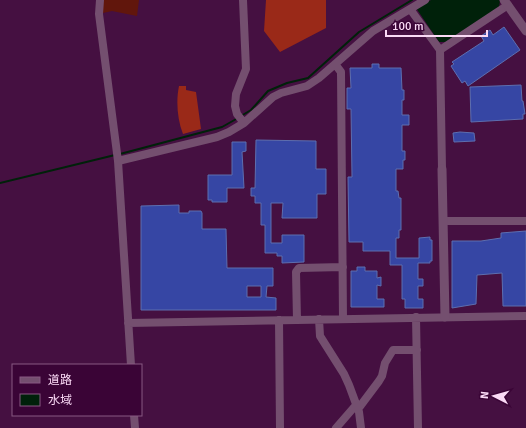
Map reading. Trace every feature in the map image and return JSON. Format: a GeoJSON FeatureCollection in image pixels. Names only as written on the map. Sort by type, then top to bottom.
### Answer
{"type":"FeatureCollection","features":[{"type":"Feature","properties":{"kind":"street"},"geometry":{"type":"LineString","coordinates":[[100,0],[99,14],[117,156],[131,364]]}},
{"type":"Feature","properties":{"kind":"street"},"geometry":{"type":"LineString","coordinates":[[240,119],[235,106],[235,100],[246,69],[243,0]]}},
{"type":"Feature","properties":{"kind":"street"},"geometry":{"type":"LineString","coordinates":[[117,156],[217,137],[229,132],[240,119],[273,97],[281,93],[307,86],[319,78],[373,31],[425,0]]}},
{"type":"Feature","properties":{"kind":"street"},"geometry":{"type":"LineString","coordinates":[[440,50],[506,3],[526,32]]}},
{"type":"Feature","properties":{"kind":"street"},"geometry":{"type":"LineString","coordinates":[[410,9],[440,50],[445,317]]}},
{"type":"Feature","properties":{"kind":"street"},"geometry":{"type":"LineString","coordinates":[[335,64],[341,72],[343,319]]}},
{"type":"Feature","properties":{"kind":"street"},"geometry":{"type":"LineString","coordinates":[[443,221],[526,221]]}},
{"type":"Feature","properties":{"kind":"street"},"geometry":{"type":"LineString","coordinates":[[297,320],[296,272],[299,268],[343,267]]}},
{"type":"Feature","properties":{"kind":"street"},"geometry":{"type":"LineString","coordinates":[[128,323],[526,316]]}},
{"type":"Feature","properties":{"kind":"street"},"geometry":{"type":"LineString","coordinates":[[416,317],[418,428]]}},
{"type":"Feature","properties":{"kind":"street"},"geometry":{"type":"LineString","coordinates":[[319,319],[320,336],[344,374],[357,407],[361,428]]}},
{"type":"Feature","properties":{"kind":"street"},"geometry":{"type":"LineString","coordinates":[[279,320],[280,428]]}},
{"type":"Feature","properties":{"kind":"street"},"geometry":{"type":"LineString","coordinates":[[336,428],[357,407],[379,381],[385,364],[393,350],[417,350]]}},
{"type":"Feature","properties":{"kind":"street"},"geometry":{"type":"LineString","coordinates":[[134,416],[135,428]]}},
{"type":"Feature","properties":{"kind":"shaded area"},"geometry":{"type":"Polygon","coordinates":[[[103,0],[139,0],[137,16],[112,11],[103,13],[103,0]]]}},
{"type":"Feature","properties":{"kind":"shaded area"},"geometry":{"type":"Polygon","coordinates":[[[266,0],[326,0],[326,28],[280,52],[264,31],[266,0]]]}},
{"type":"Feature","properties":{"kind":"shaded area"},"geometry":{"type":"Polygon","coordinates":[[[179,86],[186,86],[186,90],[196,92],[201,129],[183,134],[179,122],[178,110],[179,86]]]}},
{"type":"Feature","properties":{"kind":"water"},"geometry":{"type":"Polygon","coordinates":[[[431,0],[500,1],[499,7],[446,42],[439,42],[416,8],[431,0]]]}},
{"type":"Feature","properties":{"kind":"building"},"geometry":{"type":"Polygon","coordinates":[[[504,27],[520,50],[468,86],[465,81],[462,83],[451,66],[454,64],[452,62],[484,41],[481,36],[490,30],[493,35],[504,27]]]}},
{"type":"Feature","properties":{"kind":"building"},"geometry":{"type":"Polygon","coordinates":[[[372,64],[379,64],[379,68],[401,68],[402,90],[404,90],[402,115],[409,115],[409,125],[402,125],[402,151],[405,151],[403,169],[396,169],[396,191],[398,191],[399,198],[401,198],[401,230],[399,230],[399,238],[396,238],[396,258],[419,258],[419,238],[430,237],[430,240],[432,240],[432,261],[430,261],[430,263],[418,263],[418,279],[423,279],[423,286],[418,286],[418,299],[423,299],[423,308],[405,308],[405,299],[402,299],[402,265],[390,265],[390,251],[363,251],[363,242],[349,242],[348,177],[352,177],[351,109],[347,109],[347,88],[351,88],[350,68],[372,68],[372,64]]]}},
{"type":"Feature","properties":{"kind":"building"},"geometry":{"type":"Polygon","coordinates":[[[521,85],[525,114],[523,114],[523,119],[471,122],[470,87],[521,85]]]}},
{"type":"Feature","properties":{"kind":"building"},"geometry":{"type":"Polygon","coordinates":[[[453,133],[474,133],[475,141],[454,142],[453,133]]]}},
{"type":"Feature","properties":{"kind":"building"},"geometry":{"type":"Polygon","coordinates":[[[256,140],[316,141],[316,169],[326,169],[326,194],[317,194],[317,218],[282,218],[283,203],[271,203],[271,243],[282,243],[282,235],[304,235],[304,262],[282,263],[282,256],[277,256],[277,253],[265,253],[265,225],[261,225],[261,203],[255,203],[255,196],[251,196],[251,188],[255,188],[256,140]]]}},
{"type":"Feature","properties":{"kind":"building"},"geometry":{"type":"Polygon","coordinates":[[[232,142],[246,142],[246,151],[242,152],[244,188],[227,188],[227,202],[212,202],[212,200],[208,200],[208,175],[232,175],[232,142]]]}},
{"type":"Feature","properties":{"kind":"building"},"geometry":{"type":"Polygon","coordinates":[[[179,205],[179,213],[201,211],[202,229],[226,229],[227,268],[273,268],[273,286],[267,286],[266,297],[276,298],[276,310],[141,310],[141,206],[179,205]],[[247,286],[247,297],[261,297],[261,286],[247,286]]]}},
{"type":"Feature","properties":{"kind":"building"},"geometry":{"type":"Polygon","coordinates":[[[526,231],[526,306],[503,306],[502,273],[477,275],[476,304],[452,308],[452,241],[481,241],[501,238],[501,233],[526,231]]]}},
{"type":"Feature","properties":{"kind":"building"},"geometry":{"type":"Polygon","coordinates":[[[357,267],[365,267],[365,271],[377,271],[377,278],[381,277],[381,286],[377,285],[377,299],[384,299],[384,307],[351,307],[351,271],[357,271],[357,267]]]}},
{"type":"Feature","properties":{"kind":"waterway"},"geometry":{"type":"LineString","coordinates":[[241,116],[251,110],[268,91],[287,83],[308,78],[359,32],[412,0]]}},
{"type":"Feature","properties":{"kind":"waterway"},"geometry":{"type":"LineString","coordinates":[[120,154],[222,127],[238,118]]}},
{"type":"Feature","properties":{"kind":"waterway"},"geometry":{"type":"LineString","coordinates":[[0,183],[115,155]]}}]}
